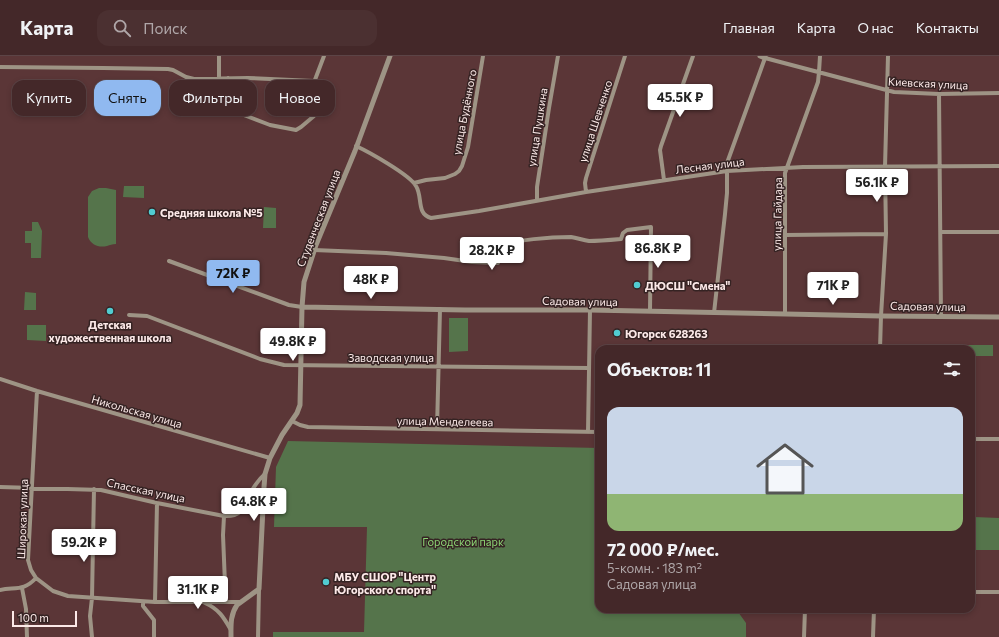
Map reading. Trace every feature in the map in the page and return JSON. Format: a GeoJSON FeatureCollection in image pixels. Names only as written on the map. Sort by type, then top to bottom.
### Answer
{"type":"FeatureCollection","features":[{"type":"Feature","properties":{"kind":"street"},"geometry":{"type":"LineString","coordinates":[[219,56],[219,78]]}},
{"type":"Feature","properties":{"kind":"street"},"geometry":{"type":"LineString","coordinates":[[314,80],[324,56]]}},
{"type":"Feature","properties":{"kind":"street","name":"Студенческая улица"},"geometry":{"type":"LineString","coordinates":[[259,590],[265,474],[270,458],[282,435],[297,413],[300,405],[303,286],[314,250],[390,56]]}},
{"type":"Feature","properties":{"kind":"street","name":"улица Будённого"},"geometry":{"type":"LineString","coordinates":[[414,183],[450,176],[455,174],[462,166],[468,147],[483,56]]}},
{"type":"Feature","properties":{"kind":"street","name":"улица Пушкина"},"geometry":{"type":"LineString","coordinates":[[538,200],[536,194],[558,56]]}},
{"type":"Feature","properties":{"kind":"street","name":"улица Шевченко"},"geometry":{"type":"LineString","coordinates":[[586,192],[586,178],[625,56]]}},
{"type":"Feature","properties":{"kind":"street"},"geometry":{"type":"LineString","coordinates":[[664,180],[660,150],[693,56]]}},
{"type":"Feature","properties":{"kind":"street","name":"улица Гайдара"},"geometry":{"type":"LineString","coordinates":[[785,314],[785,181],[787,168],[818,82],[820,56]]}},
{"type":"Feature","properties":{"kind":"street"},"geometry":{"type":"LineString","coordinates":[[880,345],[886,234],[885,167],[888,56]]}},
{"type":"Feature","properties":{"kind":"street"},"geometry":{"type":"LineString","coordinates":[[714,313],[727,192],[727,163],[763,57]]}},
{"type":"Feature","properties":{"kind":"street","name":"Киевская улица"},"geometry":{"type":"LineString","coordinates":[[763,57],[887,91],[940,94],[999,93]]}},
{"type":"Feature","properties":{"kind":"street"},"geometry":{"type":"LineString","coordinates":[[0,67],[168,69],[190,78],[199,79],[228,78],[285,80]]}},
{"type":"Feature","properties":{"kind":"street"},"geometry":{"type":"LineString","coordinates":[[228,78],[227,102],[236,112],[270,124],[296,130],[314,116]]}},
{"type":"Feature","properties":{"kind":"street"},"geometry":{"type":"LineString","coordinates":[[940,94],[941,317]]}},
{"type":"Feature","properties":{"kind":"street"},"geometry":{"type":"LineString","coordinates":[[356,146],[397,170],[414,183]]}},
{"type":"Feature","properties":{"kind":"street","name":"Лесная улица"},"geometry":{"type":"LineString","coordinates":[[414,183],[417,187],[423,214],[431,218],[436,218],[586,192],[727,171],[787,168],[999,166]]}},
{"type":"Feature","properties":{"kind":"street"},"geometry":{"type":"LineString","coordinates":[[314,250],[386,253],[472,262],[498,263],[500,248],[506,244],[572,237],[589,241],[620,239],[626,230],[651,227],[650,311]]}},
{"type":"Feature","properties":{"kind":"street"},"geometry":{"type":"LineString","coordinates":[[941,232],[999,232]]}},
{"type":"Feature","properties":{"kind":"street"},"geometry":{"type":"LineString","coordinates":[[785,235],[886,234]]}},
{"type":"Feature","properties":{"kind":"street","name":"Садовая улица"},"geometry":{"type":"LineString","coordinates":[[169,261],[289,305],[302,307],[999,317]]}},
{"type":"Feature","properties":{"kind":"street"},"geometry":{"type":"LineString","coordinates":[[437,429],[440,309]]}},
{"type":"Feature","properties":{"kind":"street"},"geometry":{"type":"LineString","coordinates":[[588,432],[590,310]]}},
{"type":"Feature","properties":{"kind":"street","name":"Заводская улица"},"geometry":{"type":"LineString","coordinates":[[129,315],[147,316],[269,362],[284,365],[589,368]]}},
{"type":"Feature","properties":{"kind":"street","name":"Никольская улица"},"geometry":{"type":"LineString","coordinates":[[0,379],[270,458]]}},
{"type":"Feature","properties":{"kind":"street","name":"Широкая улица"},"geometry":{"type":"LineString","coordinates":[[36,578],[31,570],[28,560],[37,391]]}},
{"type":"Feature","properties":{"kind":"street","name":"улица Менделеева"},"geometry":{"type":"LineString","coordinates":[[292,421],[308,427],[595,432]]}},
{"type":"Feature","properties":{"kind":"street"},"geometry":{"type":"LineString","coordinates":[[975,439],[999,439]]}},
{"type":"Feature","properties":{"kind":"street","name":"Спасская улица"},"geometry":{"type":"LineString","coordinates":[[0,487],[101,490],[157,503],[230,516],[235,515],[244,508],[255,486],[265,474]]}},
{"type":"Feature","properties":{"kind":"street"},"geometry":{"type":"LineString","coordinates":[[92,637],[90,616],[92,598],[94,490]]}},
{"type":"Feature","properties":{"kind":"street"},"geometry":{"type":"LineString","coordinates":[[155,602],[157,503]]}},
{"type":"Feature","properties":{"kind":"street"},"geometry":{"type":"LineString","coordinates":[[224,516],[223,535],[225,584]]}},
{"type":"Feature","properties":{"kind":"street"},"geometry":{"type":"LineString","coordinates":[[0,590],[28,586],[36,578],[53,591],[64,595],[143,602],[241,602]]}},
{"type":"Feature","properties":{"kind":"street"},"geometry":{"type":"LineString","coordinates":[[22,588],[26,609],[26,637]]}},
{"type":"Feature","properties":{"kind":"street"},"geometry":{"type":"LineString","coordinates":[[231,634],[232,613],[237,605],[259,590]]}},
{"type":"Feature","properties":{"kind":"street"},"geometry":{"type":"LineString","coordinates":[[258,637],[259,590]]}},
{"type":"Feature","properties":{"kind":"street"},"geometry":{"type":"LineString","coordinates":[[975,592],[999,592]]}},
{"type":"Feature","properties":{"kind":"street"},"geometry":{"type":"LineString","coordinates":[[143,602],[143,606],[154,620],[154,637]]}},
{"type":"Feature","properties":{"kind":"street"},"geometry":{"type":"LineString","coordinates":[[203,602],[217,610],[231,634]]}},
{"type":"Feature","properties":{"kind":"street"},"geometry":{"type":"LineString","coordinates":[[804,637],[805,613]]}},
{"type":"Feature","properties":{"kind":"street"},"geometry":{"type":"LineString","coordinates":[[873,637],[874,613]]}},
{"type":"Feature","properties":{"kind":"green space"},"geometry":{"type":"Polygon","coordinates":[[[124,186],[144,186],[144,198],[123,197],[124,186]]]}},
{"type":"Feature","properties":{"kind":"green space"},"geometry":{"type":"Polygon","coordinates":[[[99,188],[116,190],[116,244],[104,247],[93,244],[88,237],[88,197],[92,191],[99,188]]]}},
{"type":"Feature","properties":{"kind":"green space"},"geometry":{"type":"Polygon","coordinates":[[[264,207],[276,208],[276,228],[263,228],[264,207]]]}},
{"type":"Feature","properties":{"kind":"green space"},"geometry":{"type":"Polygon","coordinates":[[[32,222],[38,222],[42,231],[41,258],[31,258],[31,243],[25,243],[25,231],[32,231],[32,222]]]}},
{"type":"Feature","properties":{"kind":"green space"},"geometry":{"type":"Polygon","coordinates":[[[25,292],[36,293],[36,310],[24,310],[25,292]]]}},
{"type":"Feature","properties":{"kind":"green space"},"geometry":{"type":"Polygon","coordinates":[[[449,318],[468,318],[468,351],[449,352],[449,318]]]}},
{"type":"Feature","properties":{"kind":"green space"},"geometry":{"type":"Polygon","coordinates":[[[27,325],[46,325],[46,341],[27,340],[27,325]]]}},
{"type":"Feature","properties":{"kind":"green space"},"geometry":{"type":"Polygon","coordinates":[[[975,345],[993,345],[993,356],[975,356],[975,345]]]}},
{"type":"Feature","properties":{"kind":"green space","name":"Городской парк"},"geometry":{"type":"Polygon","coordinates":[[[288,441],[595,448],[595,613],[739,613],[746,623],[746,637],[273,637],[273,632],[364,632],[367,527],[274,527],[276,467],[288,441]]]}},
{"type":"Feature","properties":{"kind":"green space"},"geometry":{"type":"Polygon","coordinates":[[[975,517],[999,518],[999,550],[975,550],[975,517]]]}},
{"type":"Feature","properties":{"kind":"place","name":"Средняя школа №5"},"geometry":{"type":"Point","coordinates":[152,212]}},
{"type":"Feature","properties":{"kind":"place","name":"ДЮСШ \"Смена\""},"geometry":{"type":"Point","coordinates":[637,285]}},
{"type":"Feature","properties":{"kind":"place","name":"Детская художественная школа"},"geometry":{"type":"Point","coordinates":[110,311]}},
{"type":"Feature","properties":{"kind":"place","name":"Югорск 628263"},"geometry":{"type":"Point","coordinates":[617,333]}},
{"type":"Feature","properties":{"kind":"place","name":"МБУ СШОР \"Центр Югорского спорта\""},"geometry":{"type":"Point","coordinates":[326,582]}}]}
